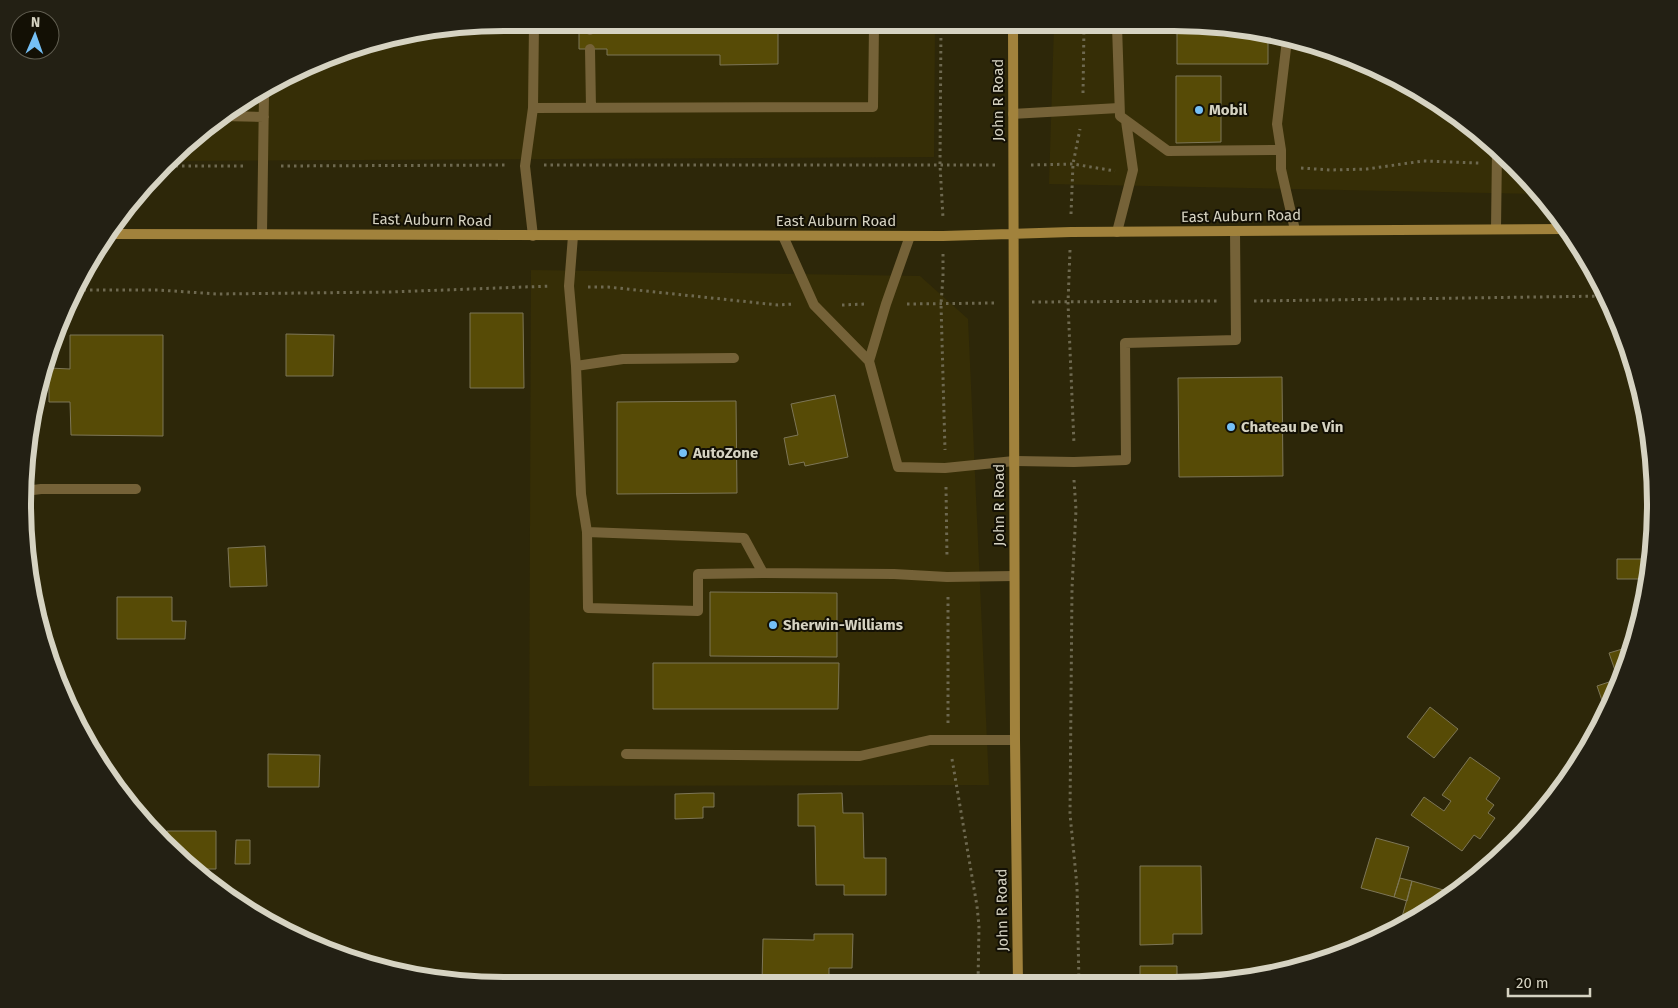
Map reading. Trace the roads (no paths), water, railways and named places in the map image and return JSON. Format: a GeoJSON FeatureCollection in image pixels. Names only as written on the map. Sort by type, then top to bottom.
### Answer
{"type":"FeatureCollection","features":[{"type":"Feature","properties":{"kind":"main road","name":"John R Road"},"geometry":{"type":"LineString","coordinates":[[1013,31],[1014,576],[1018,977]]}},
{"type":"Feature","properties":{"kind":"main road","name":"East Auburn Road"},"geometry":{"type":"LineString","coordinates":[[116,234],[910,236],[1295,230],[1558,229]]}},
{"type":"Feature","properties":{"kind":"lane"},"geometry":{"type":"LineString","coordinates":[[533,236],[525,166],[533,108],[534,31]]}},
{"type":"Feature","properties":{"kind":"lane"},"geometry":{"type":"LineString","coordinates":[[533,108],[873,107],[874,31]]}},
{"type":"Feature","properties":{"kind":"lane"},"geometry":{"type":"LineString","coordinates":[[1117,31],[1119,108],[1120,116],[1126,121],[1168,150],[1281,150]]}},
{"type":"Feature","properties":{"kind":"lane"},"geometry":{"type":"LineString","coordinates":[[1287,45],[1277,124],[1281,150],[1280,169],[1295,230]]}},
{"type":"Feature","properties":{"kind":"lane"},"geometry":{"type":"LineString","coordinates":[[590,49],[591,108]]}},
{"type":"Feature","properties":{"kind":"lane"},"geometry":{"type":"LineString","coordinates":[[262,233],[264,97]]}},
{"type":"Feature","properties":{"kind":"lane"},"geometry":{"type":"LineString","coordinates":[[1013,114],[1119,108]]}},
{"type":"Feature","properties":{"kind":"lane"},"geometry":{"type":"LineString","coordinates":[[234,116],[264,117]]}},
{"type":"Feature","properties":{"kind":"lane"},"geometry":{"type":"LineString","coordinates":[[1117,232],[1132,170],[1126,121]]}},
{"type":"Feature","properties":{"kind":"lane"},"geometry":{"type":"LineString","coordinates":[[1496,229],[1497,159]]}},
{"type":"Feature","properties":{"kind":"lane"},"geometry":{"type":"LineString","coordinates":[[782,236],[814,305],[869,361],[898,467],[945,468],[1014,461],[1074,462],[1126,460],[1125,344],[1236,340],[1235,231]]}},
{"type":"Feature","properties":{"kind":"lane"},"geometry":{"type":"LineString","coordinates":[[573,236],[569,286],[576,366],[581,494],[587,532],[588,608],[698,611],[698,574],[1014,576]]}},
{"type":"Feature","properties":{"kind":"lane"},"geometry":{"type":"LineString","coordinates":[[869,361],[886,304],[910,236]]}},
{"type":"Feature","properties":{"kind":"lane"},"geometry":{"type":"LineString","coordinates":[[576,366],[624,359],[734,358]]}},
{"type":"Feature","properties":{"kind":"lane"},"geometry":{"type":"LineString","coordinates":[[31,490],[136,489]]}},
{"type":"Feature","properties":{"kind":"lane"},"geometry":{"type":"LineString","coordinates":[[587,532],[744,538],[763,573]]}},
{"type":"Feature","properties":{"kind":"lane"},"geometry":{"type":"LineString","coordinates":[[626,754],[860,756],[930,740],[1015,740]]}},
{"type":"Feature","properties":{"kind":"place","name":"Mobil"},"geometry":{"type":"Point","coordinates":[1199,110]}},
{"type":"Feature","properties":{"kind":"place","name":"Chateau De Vin"},"geometry":{"type":"Point","coordinates":[1231,427]}},
{"type":"Feature","properties":{"kind":"place","name":"AutoZone"},"geometry":{"type":"Point","coordinates":[683,453]}},
{"type":"Feature","properties":{"kind":"place","name":"Sherwin-Williams"},"geometry":{"type":"Point","coordinates":[773,625]}}]}
